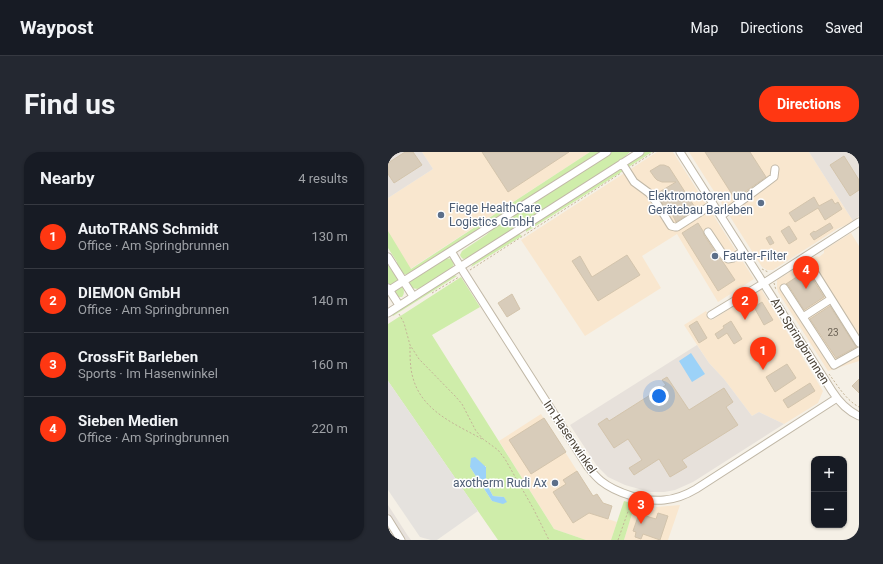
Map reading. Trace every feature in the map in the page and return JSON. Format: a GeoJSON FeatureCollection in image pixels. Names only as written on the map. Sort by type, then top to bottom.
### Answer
{"type":"FeatureCollection","features":[{"type":"Feature","properties":{"kind":"street"},"geometry":{"type":"LineString","coordinates":[[399,305],[388,290],[607,152]]}},
{"type":"Feature","properties":{"kind":"street"},"geometry":{"type":"LineString","coordinates":[[388,312],[460,266],[624,167],[640,152]]}},
{"type":"Feature","properties":{"kind":"street","name":"Am Springbrunnen"},"geometry":{"type":"LineString","coordinates":[[680,152],[837,398],[848,409],[859,416]]}},
{"type":"Feature","properties":{"kind":"street"},"geometry":{"type":"LineString","coordinates":[[624,167],[634,182],[649,193],[673,227],[677,227],[713,204]]}},
{"type":"Feature","properties":{"kind":"street"},"geometry":{"type":"LineString","coordinates":[[721,216],[774,177],[775,169]]}},
{"type":"Feature","properties":{"kind":"street"},"geometry":{"type":"LineString","coordinates":[[711,315],[859,222]]}},
{"type":"Feature","properties":{"kind":"street"},"geometry":{"type":"LineString","coordinates":[[708,232],[724,256],[728,259],[733,258],[744,251]]}},
{"type":"Feature","properties":{"kind":"street","name":"Im Hasenwinkel"},"geometry":{"type":"LineString","coordinates":[[451,251],[588,468],[605,484],[622,492],[657,501],[671,499],[688,493],[837,398]]}},
{"type":"Feature","properties":{"kind":"street"},"geometry":{"type":"LineString","coordinates":[[388,257],[413,296]]}},
{"type":"Feature","properties":{"kind":"street"},"geometry":{"type":"LineString","coordinates":[[805,257],[859,343]]}},
{"type":"Feature","properties":{"kind":"street"},"geometry":{"type":"LineString","coordinates":[[784,288],[834,365],[859,351]]}},
{"type":"Feature","properties":{"kind":"street"},"geometry":{"type":"LineString","coordinates":[[803,317],[831,299]]}},
{"type":"Feature","properties":{"kind":"street"},"geometry":{"type":"LineString","coordinates":[[388,519],[402,540]]}},
{"type":"Feature","properties":{"kind":"path"},"geometry":{"type":"LineString","coordinates":[[428,296],[624,167],[654,152]]}},
{"type":"Feature","properties":{"kind":"path"},"geometry":{"type":"LineString","coordinates":[[396,316],[399,314],[404,323],[410,345],[413,378],[420,393],[437,414],[483,439],[498,450],[505,459],[533,508],[549,540]]}},
{"type":"Feature","properties":{"kind":"path"},"geometry":{"type":"LineString","coordinates":[[410,345],[419,359],[462,404],[476,431],[483,439]]}},
{"type":"Feature","properties":{"kind":"path"},"geometry":{"type":"LineString","coordinates":[[837,384],[845,396],[859,407]]}},
{"type":"Feature","properties":{"kind":"path"},"geometry":{"type":"LineString","coordinates":[[618,540],[634,496]]}},
{"type":"Feature","properties":{"kind":"shaded area"},"geometry":{"type":"Polygon","coordinates":[[[388,152],[422,152],[433,169],[388,198],[388,152]]]}},
{"type":"Feature","properties":{"kind":"shaded area","name":"Fiege HealthCare Logistics GmbH"},"geometry":{"type":"Polygon","coordinates":[[[422,152],[590,152],[410,269],[388,232],[388,198],[433,169],[422,152]]]}},
{"type":"Feature","properties":{"kind":"shaded area"},"geometry":{"type":"Polygon","coordinates":[[[657,152],[673,152],[754,279],[718,302],[677,234],[642,256],[661,288],[585,336],[521,240],[657,152]]]}},
{"type":"Feature","properties":{"kind":"shaded area","name":"Elektromotoren und Gerätebau Barleben"},"geometry":{"type":"Polygon","coordinates":[[[689,152],[809,152],[853,221],[837,229],[773,270],[767,270],[762,267],[689,152]]]}},
{"type":"Feature","properties":{"kind":"shaded area"},"geometry":{"type":"Polygon","coordinates":[[[809,152],[859,152],[859,216],[853,221],[809,152]]]}},
{"type":"Feature","properties":{"kind":"shaded area"},"geometry":{"type":"Polygon","coordinates":[[[851,233],[859,246],[859,361],[828,371],[778,292],[777,280],[816,256],[819,257],[824,253],[824,250],[851,233]]]}},
{"type":"Feature","properties":{"kind":"shaded area"},"geometry":{"type":"Polygon","coordinates":[[[761,289],[823,391],[818,403],[784,424],[759,412],[752,416],[724,379],[709,363],[684,325],[706,311],[712,320],[761,289]]]}},
{"type":"Feature","properties":{"kind":"shaded area"},"geometry":{"type":"Polygon","coordinates":[[[697,345],[709,363],[724,379],[752,416],[759,412],[784,424],[693,482],[675,490],[650,492],[625,485],[608,477],[597,466],[570,425],[697,345]]]}},
{"type":"Feature","properties":{"kind":"shaded area"},"geometry":{"type":"Polygon","coordinates":[[[388,381],[478,511],[437,540],[420,537],[388,490],[388,381]]]}},
{"type":"Feature","properties":{"kind":"shaded area","name":"axotherm Rudi Ax"},"geometry":{"type":"Polygon","coordinates":[[[541,414],[593,496],[597,494],[603,503],[612,506],[608,519],[617,522],[611,540],[586,540],[554,529],[499,441],[541,414]]]}},
{"type":"Feature","properties":{"kind":"shaded area"},"geometry":{"type":"Polygon","coordinates":[[[635,504],[655,510],[656,507],[680,505],[668,540],[624,540],[635,504]]]}},
{"type":"Feature","properties":{"kind":"shaded area"},"geometry":{"type":"Polygon","coordinates":[[[388,505],[408,536],[411,540],[388,540],[388,505]]]}},
{"type":"Feature","properties":{"kind":"green space"},"geometry":{"type":"Polygon","coordinates":[[[590,152],[603,152],[408,275],[403,274],[397,268],[397,262],[388,248],[388,231],[411,269],[590,152]]]}},
{"type":"Feature","properties":{"kind":"green space"},"geometry":{"type":"Polygon","coordinates":[[[612,152],[630,152],[618,163],[468,258],[463,259],[461,257],[460,255],[462,251],[486,235],[499,224],[612,152]]]}},
{"type":"Feature","properties":{"kind":"green space"},"geometry":{"type":"Polygon","coordinates":[[[645,152],[652,152],[627,168],[627,164],[645,152]]]}},
{"type":"Feature","properties":{"kind":"green space"},"geometry":{"type":"Polygon","coordinates":[[[620,168],[623,171],[526,232],[526,228],[620,168]]]}},
{"type":"Feature","properties":{"kind":"green space"},"geometry":{"type":"Polygon","coordinates":[[[518,233],[522,236],[471,267],[474,262],[518,233]]]}},
{"type":"Feature","properties":{"kind":"green space"},"geometry":{"type":"Polygon","coordinates":[[[446,258],[452,259],[454,262],[451,269],[418,289],[411,288],[406,283],[446,258]]]}},
{"type":"Feature","properties":{"kind":"green space"},"geometry":{"type":"Polygon","coordinates":[[[388,265],[399,281],[390,286],[388,283],[388,265]]]}},
{"type":"Feature","properties":{"kind":"green space"},"geometry":{"type":"Polygon","coordinates":[[[453,275],[457,276],[393,316],[391,314],[453,275]]]}},
{"type":"Feature","properties":{"kind":"green space"},"geometry":{"type":"Polygon","coordinates":[[[461,277],[480,307],[432,335],[554,529],[586,540],[498,540],[388,381],[388,324],[461,277]],[[486,466],[470,467],[492,501],[506,502],[504,497],[493,496],[486,483],[486,466]]]}},
{"type":"Feature","properties":{"kind":"green space"},"geometry":{"type":"Polygon","coordinates":[[[402,286],[404,294],[402,297],[398,297],[393,291],[402,286]]]}},
{"type":"Feature","properties":{"kind":"green space"},"geometry":{"type":"Polygon","coordinates":[[[624,501],[635,504],[624,540],[611,540],[624,501]]]}},
{"type":"Feature","properties":{"kind":"water"},"geometry":{"type":"Polygon","coordinates":[[[691,353],[705,374],[692,382],[679,361],[691,353]]]}},
{"type":"Feature","properties":{"kind":"water"},"geometry":{"type":"Polygon","coordinates":[[[475,457],[486,467],[486,483],[493,496],[504,497],[507,502],[503,504],[492,501],[470,467],[471,458],[475,457]]]}},
{"type":"Feature","properties":{"kind":"building"},"geometry":{"type":"Polygon","coordinates":[[[405,152],[413,152],[422,165],[394,183],[388,174],[388,163],[405,152]]]}},
{"type":"Feature","properties":{"kind":"building"},"geometry":{"type":"Polygon","coordinates":[[[482,152],[569,152],[508,192],[482,152]]]}},
{"type":"Feature","properties":{"kind":"building"},"geometry":{"type":"Polygon","coordinates":[[[705,152],[750,152],[766,177],[735,199],[705,152]]]}},
{"type":"Feature","properties":{"kind":"building"},"geometry":{"type":"Polygon","coordinates":[[[844,156],[859,180],[859,190],[850,196],[830,165],[844,156]]]}},
{"type":"Feature","properties":{"kind":"building"},"geometry":{"type":"Polygon","coordinates":[[[660,165],[669,167],[696,209],[676,222],[672,214],[670,215],[656,194],[676,182],[662,182],[655,178],[650,171],[660,165]]]}},
{"type":"Feature","properties":{"kind":"building"},"geometry":{"type":"Polygon","coordinates":[[[814,197],[819,206],[832,199],[835,204],[838,202],[842,209],[825,220],[818,208],[795,222],[789,213],[814,197]]]}},
{"type":"Feature","properties":{"kind":"building"},"geometry":{"type":"Polygon","coordinates":[[[698,223],[704,235],[735,280],[718,291],[682,233],[698,223]]]}},
{"type":"Feature","properties":{"kind":"building"},"geometry":{"type":"Polygon","coordinates":[[[830,223],[833,228],[814,240],[810,234],[830,223]]]}},
{"type":"Feature","properties":{"kind":"building"},"geometry":{"type":"Polygon","coordinates":[[[789,226],[797,239],[789,244],[781,231],[789,226]]]}},
{"type":"Feature","properties":{"kind":"building"},"geometry":{"type":"Polygon","coordinates":[[[770,236],[774,243],[770,245],[766,238],[770,236]]]}},
{"type":"Feature","properties":{"kind":"building"},"geometry":{"type":"Polygon","coordinates":[[[627,255],[640,275],[598,301],[572,261],[580,256],[592,277],[627,255]]]}},
{"type":"Feature","properties":{"kind":"building"},"geometry":{"type":"Polygon","coordinates":[[[807,270],[824,297],[804,310],[786,284],[807,270]]]}},
{"type":"Feature","properties":{"kind":"building"},"geometry":{"type":"Polygon","coordinates":[[[512,294],[520,309],[507,317],[498,303],[512,294]]]}},
{"type":"Feature","properties":{"kind":"building"},"geometry":{"type":"Polygon","coordinates":[[[762,302],[773,320],[764,325],[754,307],[762,302]]]}},
{"type":"Feature","properties":{"kind":"building"},"geometry":{"type":"Polygon","coordinates":[[[830,306],[856,347],[836,358],[810,319],[830,306]]]}},
{"type":"Feature","properties":{"kind":"building"},"geometry":{"type":"Polygon","coordinates":[[[697,321],[707,338],[699,343],[689,326],[697,321]]]}},
{"type":"Feature","properties":{"kind":"building"},"geometry":{"type":"Polygon","coordinates":[[[731,321],[742,339],[734,344],[727,333],[718,339],[715,334],[731,321]]]}},
{"type":"Feature","properties":{"kind":"building"},"geometry":{"type":"Polygon","coordinates":[[[787,364],[796,378],[775,392],[766,377],[787,364]]]}},
{"type":"Feature","properties":{"kind":"building"},"geometry":{"type":"Polygon","coordinates":[[[667,377],[689,410],[724,388],[733,402],[726,407],[738,425],[682,460],[687,467],[670,477],[659,459],[634,475],[629,468],[642,460],[628,439],[614,448],[598,424],[607,418],[609,421],[666,385],[662,380],[667,377]]]}},
{"type":"Feature","properties":{"kind":"building"},"geometry":{"type":"Polygon","coordinates":[[[859,379],[859,393],[852,386],[859,379]]]}},
{"type":"Feature","properties":{"kind":"building"},"geometry":{"type":"Polygon","coordinates":[[[810,383],[815,391],[788,408],[783,400],[810,383]]]}},
{"type":"Feature","properties":{"kind":"building"},"geometry":{"type":"Polygon","coordinates":[[[544,418],[566,452],[531,474],[509,440],[544,418]]]}},
{"type":"Feature","properties":{"kind":"building"},"geometry":{"type":"Polygon","coordinates":[[[577,471],[593,496],[597,494],[603,503],[612,506],[608,519],[589,513],[573,523],[553,492],[566,484],[563,480],[577,471]]]}},
{"type":"Feature","properties":{"kind":"building"},"geometry":{"type":"Polygon","coordinates":[[[658,513],[668,516],[660,540],[643,534],[641,539],[635,537],[636,532],[633,531],[639,514],[656,519],[658,513]]]}},
{"type":"Feature","properties":{"kind":"place","name":"Elektromotoren und Gerätebau Barleben"},"geometry":{"type":"Point","coordinates":[761,203]}},
{"type":"Feature","properties":{"kind":"place","name":"Fiege HealthCare Logistics GmbH"},"geometry":{"type":"Point","coordinates":[441,215]}},
{"type":"Feature","properties":{"kind":"place","name":"Fauter-Filter"},"geometry":{"type":"Point","coordinates":[715,256]}},
{"type":"Feature","properties":{"kind":"place","name":"Sieben Medien"},"geometry":{"type":"Point","coordinates":[806,289]}},
{"type":"Feature","properties":{"kind":"place","name":"DIEMON GmbH"},"geometry":{"type":"Point","coordinates":[745,320]}},
{"type":"Feature","properties":{"kind":"place","name":"AutoTRANS Schmidt"},"geometry":{"type":"Point","coordinates":[763,370]}},
{"type":"Feature","properties":{"kind":"place","name":"axotherm Rudi Ax"},"geometry":{"type":"Point","coordinates":[555,483]}},
{"type":"Feature","properties":{"kind":"place","name":"CrossFit Barleben"},"geometry":{"type":"Point","coordinates":[641,524]}}]}
